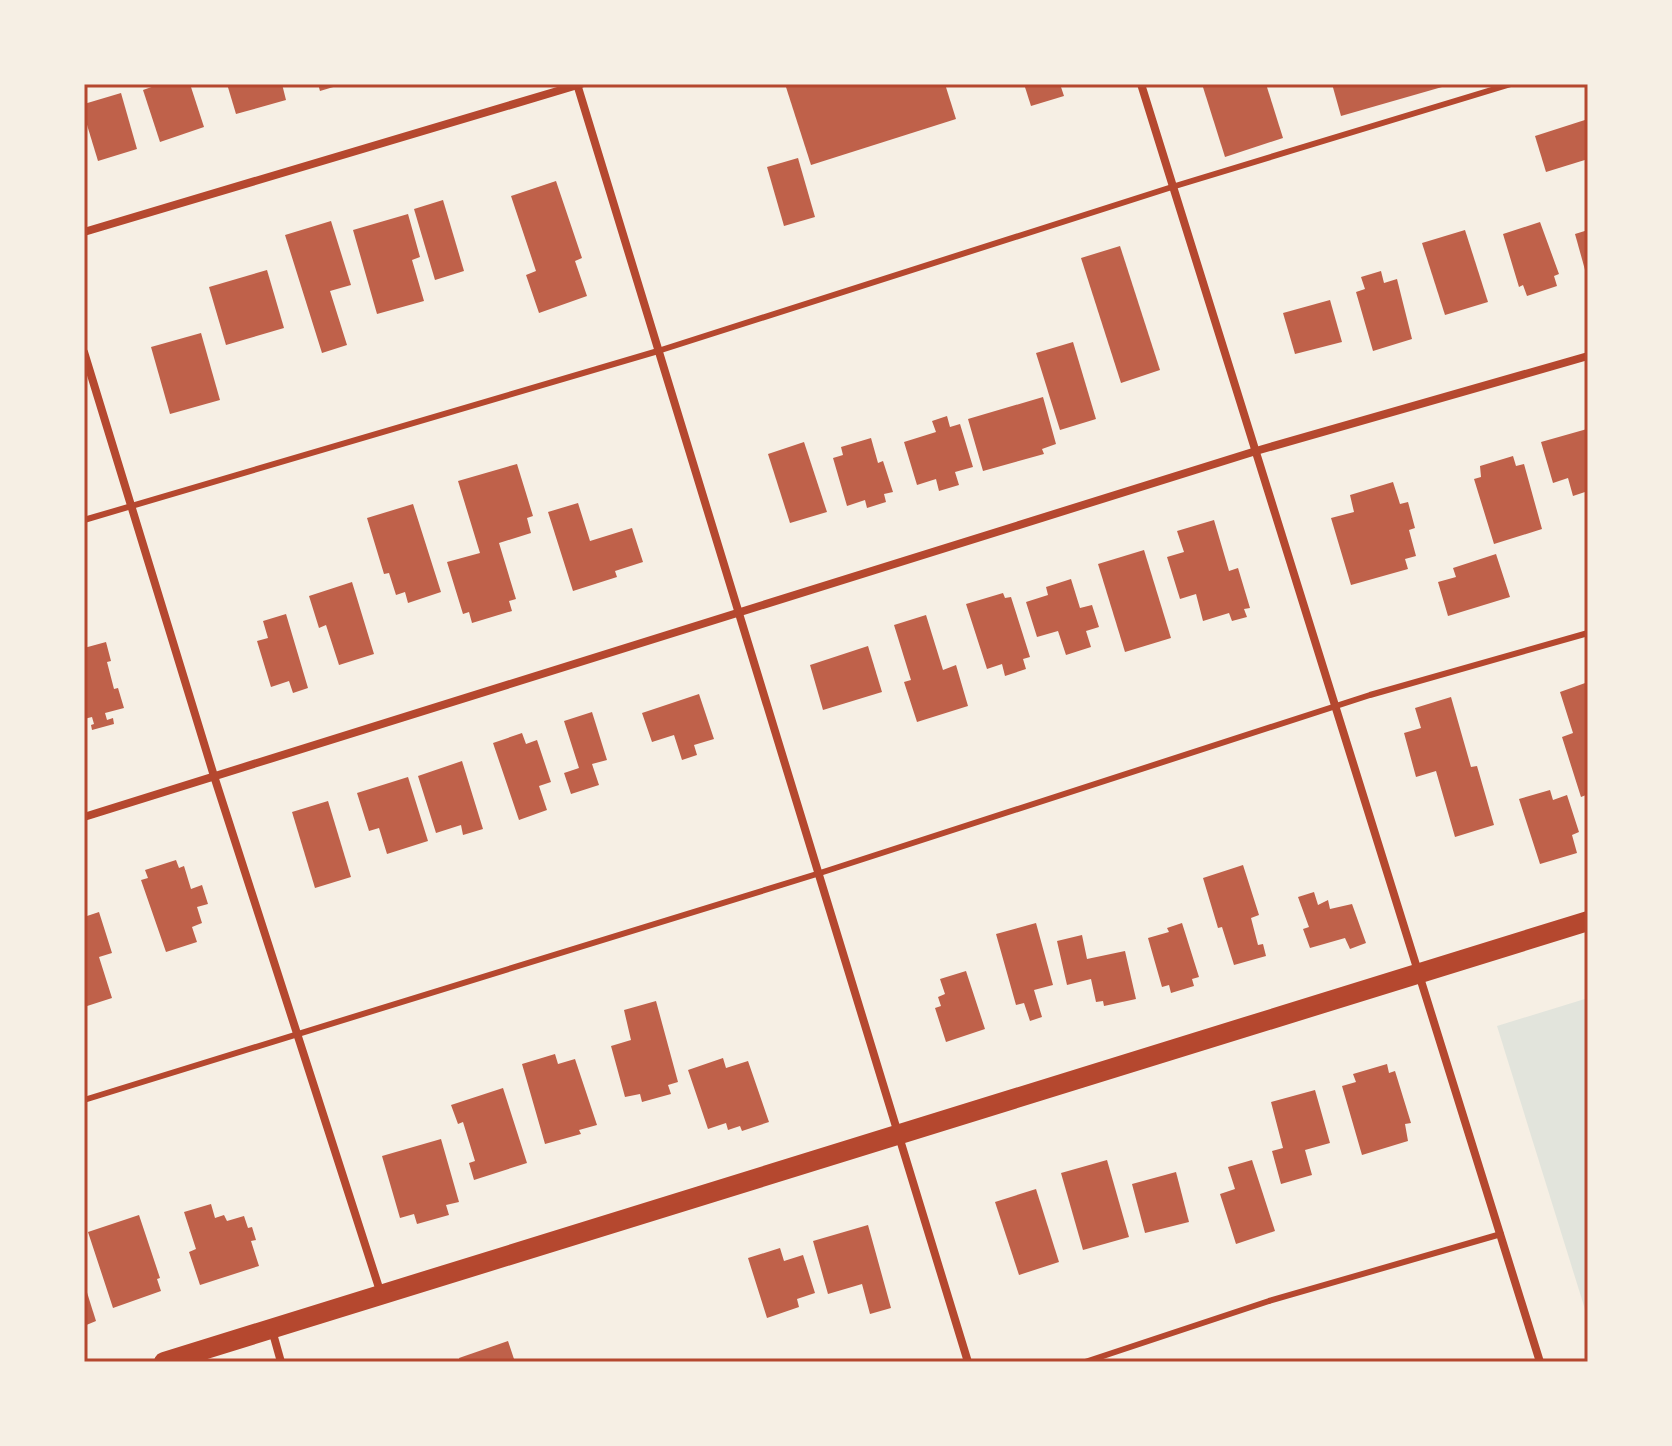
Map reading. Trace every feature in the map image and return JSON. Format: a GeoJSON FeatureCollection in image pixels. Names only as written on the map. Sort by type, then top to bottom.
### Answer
{"type":"FeatureCollection","features":[{"type":"Feature","properties":{"kind":"main road"},"geometry":{"type":"LineString","coordinates":[[164,1362],[1588,921]]}},
{"type":"Feature","properties":{"kind":"street"},"geometry":{"type":"LineString","coordinates":[[84,232],[579,84],[737,613],[820,873],[968,1362]]}},
{"type":"Feature","properties":{"kind":"street"},"geometry":{"type":"LineString","coordinates":[[1141,84],[1540,1362]]}},
{"type":"Feature","properties":{"kind":"street"},"geometry":{"type":"LineString","coordinates":[[84,352],[214,776],[382,1294]]}},
{"type":"Feature","properties":{"kind":"street"},"geometry":{"type":"LineString","coordinates":[[84,817],[1256,451],[1588,356]]}},
{"type":"Feature","properties":{"kind":"street"},"geometry":{"type":"LineString","coordinates":[[272,1329],[281,1362]]}},
{"type":"Feature","properties":{"kind":"lane"},"geometry":{"type":"LineString","coordinates":[[84,520],[658,351],[1172,187],[1511,84]]}},
{"type":"Feature","properties":{"kind":"lane"},"geometry":{"type":"LineString","coordinates":[[84,1100],[820,873],[1370,695],[1588,633]]}},
{"type":"Feature","properties":{"kind":"lane"},"geometry":{"type":"LineString","coordinates":[[1085,1362],[1269,1301],[1501,1234]]}},
{"type":"Feature","properties":{"kind":"shaded area"},"geometry":{"type":"Polygon","coordinates":[[[1588,998],[1588,1319],[1497,1026],[1588,998]]]}},
{"type":"Feature","properties":{"kind":"building"},"geometry":{"type":"Polygon","coordinates":[[[160,84],[190,84],[204,127],[160,142],[143,90],[160,84]]]}},
{"type":"Feature","properties":{"kind":"building"},"geometry":{"type":"Polygon","coordinates":[[[227,84],[282,84],[286,100],[236,114],[227,84]]]}},
{"type":"Feature","properties":{"kind":"building"},"geometry":{"type":"Polygon","coordinates":[[[318,84],[340,84],[340,85],[320,91],[318,84]]]}},
{"type":"Feature","properties":{"kind":"building"},"geometry":{"type":"Polygon","coordinates":[[[785,84],[945,84],[956,119],[811,165],[785,84]]]}},
{"type":"Feature","properties":{"kind":"building"},"geometry":{"type":"Polygon","coordinates":[[[1024,84],[1060,84],[1064,96],[1031,106],[1024,84]]]}},
{"type":"Feature","properties":{"kind":"building"},"geometry":{"type":"Polygon","coordinates":[[[1202,84],[1266,84],[1283,138],[1225,157],[1202,84]]]}},
{"type":"Feature","properties":{"kind":"building"},"geometry":{"type":"Polygon","coordinates":[[[1332,84],[1448,84],[1449,85],[1341,116],[1332,84]]]}},
{"type":"Feature","properties":{"kind":"building"},"geometry":{"type":"Polygon","coordinates":[[[121,93],[137,149],[98,161],[84,115],[84,104],[121,93]]]}},
{"type":"Feature","properties":{"kind":"building"},"geometry":{"type":"Polygon","coordinates":[[[1588,119],[1588,159],[1546,172],[1535,136],[1588,119]]]}},
{"type":"Feature","properties":{"kind":"building"},"geometry":{"type":"Polygon","coordinates":[[[798,158],[815,217],[784,226],[767,167],[798,158]]]}},
{"type":"Feature","properties":{"kind":"building"},"geometry":{"type":"Polygon","coordinates":[[[556,181],[582,258],[575,261],[587,296],[539,313],[526,275],[536,271],[511,196],[556,181]]]}},
{"type":"Feature","properties":{"kind":"building"},"geometry":{"type":"Polygon","coordinates":[[[443,200],[464,271],[435,280],[414,209],[443,200]]]}},
{"type":"Feature","properties":{"kind":"building"},"geometry":{"type":"Polygon","coordinates":[[[408,214],[420,257],[412,260],[424,301],[377,314],[353,230],[408,214]]]}},
{"type":"Feature","properties":{"kind":"building"},"geometry":{"type":"Polygon","coordinates":[[[331,221],[351,285],[330,291],[347,345],[322,353],[285,235],[331,221]]]}},
{"type":"Feature","properties":{"kind":"building"},"geometry":{"type":"Polygon","coordinates":[[[1540,222],[1559,274],[1554,276],[1557,286],[1527,296],[1523,285],[1519,287],[1503,234],[1540,222]]]}},
{"type":"Feature","properties":{"kind":"building"},"geometry":{"type":"Polygon","coordinates":[[[1465,230],[1488,302],[1445,315],[1422,243],[1465,230]]]}},
{"type":"Feature","properties":{"kind":"building"},"geometry":{"type":"Polygon","coordinates":[[[1588,230],[1588,277],[1587,277],[1575,234],[1588,230]]]}},
{"type":"Feature","properties":{"kind":"building"},"geometry":{"type":"Polygon","coordinates":[[[1120,246],[1160,370],[1121,383],[1081,258],[1120,246]]]}},
{"type":"Feature","properties":{"kind":"building"},"geometry":{"type":"Polygon","coordinates":[[[267,270],[284,328],[226,345],[209,287],[267,270]]]}},
{"type":"Feature","properties":{"kind":"building"},"geometry":{"type":"Polygon","coordinates":[[[1381,271],[1384,283],[1397,279],[1412,339],[1373,351],[1356,292],[1365,289],[1361,277],[1381,271]]]}},
{"type":"Feature","properties":{"kind":"building"},"geometry":{"type":"Polygon","coordinates":[[[1330,300],[1342,342],[1295,354],[1283,313],[1330,300]]]}},
{"type":"Feature","properties":{"kind":"building"},"geometry":{"type":"Polygon","coordinates":[[[201,333],[220,400],[170,414],[151,347],[201,333]]]}},
{"type":"Feature","properties":{"kind":"building"},"geometry":{"type":"Polygon","coordinates":[[[1073,342],[1096,419],[1060,430],[1036,353],[1073,342]]]}},
{"type":"Feature","properties":{"kind":"building"},"geometry":{"type":"Polygon","coordinates":[[[1043,397],[1056,444],[1042,449],[1044,454],[983,471],[968,419],[1043,397]]]}},
{"type":"Feature","properties":{"kind":"building"},"geometry":{"type":"Polygon","coordinates":[[[947,416],[950,427],[960,424],[973,467],[955,472],[959,485],[939,491],[936,479],[917,485],[904,442],[936,432],[932,421],[947,416]]]}},
{"type":"Feature","properties":{"kind":"building"},"geometry":{"type":"Polygon","coordinates":[[[1587,429],[1588,491],[1573,496],[1568,478],[1553,483],[1541,442],[1587,429]]]}},
{"type":"Feature","properties":{"kind":"building"},"geometry":{"type":"Polygon","coordinates":[[[871,438],[878,463],[883,461],[893,492],[884,494],[886,502],[867,508],[865,500],[847,506],[833,458],[843,455],[841,447],[871,438]]]}},
{"type":"Feature","properties":{"kind":"building"},"geometry":{"type":"Polygon","coordinates":[[[804,442],[827,512],[790,523],[768,454],[804,442]]]}},
{"type":"Feature","properties":{"kind":"building"},"geometry":{"type":"Polygon","coordinates":[[[1513,456],[1516,466],[1524,464],[1542,529],[1494,544],[1474,479],[1481,477],[1480,466],[1513,456]]]}},
{"type":"Feature","properties":{"kind":"building"},"geometry":{"type":"Polygon","coordinates":[[[517,464],[533,516],[527,518],[531,533],[499,543],[516,599],[509,601],[512,611],[472,623],[469,612],[463,614],[447,562],[480,553],[458,481],[517,464]]]}},
{"type":"Feature","properties":{"kind":"building"},"geometry":{"type":"Polygon","coordinates":[[[1393,482],[1400,504],[1408,502],[1415,528],[1409,530],[1416,556],[1405,559],[1408,569],[1351,585],[1331,518],[1354,512],[1350,495],[1393,482]]]}},
{"type":"Feature","properties":{"kind":"building"},"geometry":{"type":"Polygon","coordinates":[[[578,503],[590,541],[632,528],[643,562],[615,571],[617,577],[573,591],[548,512],[578,503]]]}},
{"type":"Feature","properties":{"kind":"building"},"geometry":{"type":"Polygon","coordinates":[[[413,504],[441,592],[408,603],[405,592],[396,595],[389,573],[384,574],[367,518],[413,504]]]}},
{"type":"Feature","properties":{"kind":"building"},"geometry":{"type":"Polygon","coordinates":[[[1214,520],[1229,571],[1238,568],[1250,608],[1244,609],[1247,617],[1232,621],[1229,613],[1203,621],[1196,594],[1180,599],[1167,557],[1184,552],[1177,531],[1214,520]]]}},
{"type":"Feature","properties":{"kind":"building"},"geometry":{"type":"Polygon","coordinates":[[[1144,550],[1171,638],[1125,652],[1098,564],[1144,550]]]}},
{"type":"Feature","properties":{"kind":"building"},"geometry":{"type":"Polygon","coordinates":[[[1496,554],[1510,597],[1448,616],[1438,582],[1456,577],[1453,568],[1496,554]]]}},
{"type":"Feature","properties":{"kind":"building"},"geometry":{"type":"Polygon","coordinates":[[[1071,579],[1080,608],[1092,605],[1099,627],[1086,631],[1091,647],[1066,655],[1058,631],[1037,637],[1026,602],[1048,595],[1046,587],[1071,579]]]}},
{"type":"Feature","properties":{"kind":"building"},"geometry":{"type":"Polygon","coordinates":[[[352,582],[374,654],[339,665],[326,625],[319,628],[309,596],[352,582]]]}},
{"type":"Feature","properties":{"kind":"building"},"geometry":{"type":"Polygon","coordinates":[[[1003,593],[1005,598],[1011,597],[1030,657],[1023,659],[1026,669],[1005,676],[1002,664],[987,669],[966,604],[1003,593]]]}},
{"type":"Feature","properties":{"kind":"building"},"geometry":{"type":"Polygon","coordinates":[[[286,614],[308,688],[293,693],[289,681],[271,687],[257,641],[268,638],[263,621],[286,614]]]}},
{"type":"Feature","properties":{"kind":"building"},"geometry":{"type":"Polygon","coordinates":[[[926,615],[943,670],[956,665],[968,706],[917,722],[904,682],[911,680],[894,625],[926,615]]]}},
{"type":"Feature","properties":{"kind":"building"},"geometry":{"type":"Polygon","coordinates":[[[106,642],[114,689],[118,688],[124,708],[105,713],[107,720],[113,718],[114,724],[92,730],[92,717],[84,719],[84,648],[106,642]]]}},
{"type":"Feature","properties":{"kind":"building"},"geometry":{"type":"Polygon","coordinates":[[[868,646],[882,692],[823,710],[810,665],[868,646]]]}},
{"type":"Feature","properties":{"kind":"building"},"geometry":{"type":"Polygon","coordinates":[[[1588,682],[1587,801],[1586,795],[1581,797],[1562,737],[1573,733],[1560,692],[1588,682]]]}},
{"type":"Feature","properties":{"kind":"building"},"geometry":{"type":"Polygon","coordinates":[[[699,694],[714,739],[694,745],[697,755],[682,760],[674,735],[652,742],[642,713],[699,694]]]}},
{"type":"Feature","properties":{"kind":"building"},"geometry":{"type":"Polygon","coordinates":[[[1451,697],[1471,767],[1477,766],[1494,825],[1455,837],[1436,771],[1416,777],[1404,733],[1421,728],[1415,708],[1451,697]]]}},
{"type":"Feature","properties":{"kind":"building"},"geometry":{"type":"Polygon","coordinates":[[[592,712],[607,760],[592,764],[599,785],[571,794],[564,773],[579,768],[564,721],[592,712]]]}},
{"type":"Feature","properties":{"kind":"building"},"geometry":{"type":"Polygon","coordinates":[[[522,733],[526,744],[537,740],[551,782],[539,786],[547,810],[519,820],[493,743],[522,733]]]}},
{"type":"Feature","properties":{"kind":"building"},"geometry":{"type":"Polygon","coordinates":[[[462,761],[483,829],[463,835],[461,825],[436,833],[418,776],[462,761]]]}},
{"type":"Feature","properties":{"kind":"building"},"geometry":{"type":"Polygon","coordinates":[[[408,777],[428,841],[387,854],[379,828],[369,831],[357,793],[408,777]]]}},
{"type":"Feature","properties":{"kind":"building"},"geometry":{"type":"Polygon","coordinates":[[[1550,790],[1553,800],[1567,795],[1579,832],[1572,835],[1577,853],[1540,864],[1519,799],[1550,790]]]}},
{"type":"Feature","properties":{"kind":"building"},"geometry":{"type":"Polygon","coordinates":[[[328,801],[351,877],[315,888],[292,812],[328,801]]]}},
{"type":"Feature","properties":{"kind":"building"},"geometry":{"type":"Polygon","coordinates":[[[176,860],[179,868],[184,866],[191,889],[202,885],[208,904],[197,907],[202,923],[192,927],[197,942],[166,952],[141,880],[148,878],[145,870],[176,860]]]}},
{"type":"Feature","properties":{"kind":"building"},"geometry":{"type":"Polygon","coordinates":[[[1243,865],[1259,915],[1251,918],[1258,945],[1263,944],[1266,956],[1234,965],[1222,927],[1218,928],[1203,878],[1243,865]]]}},
{"type":"Feature","properties":{"kind":"building"},"geometry":{"type":"Polygon","coordinates":[[[1314,892],[1318,905],[1328,900],[1330,909],[1352,904],[1366,943],[1350,949],[1345,938],[1310,948],[1303,929],[1309,927],[1298,897],[1314,892]]]}},
{"type":"Feature","properties":{"kind":"building"},"geometry":{"type":"Polygon","coordinates":[[[99,912],[112,953],[99,957],[112,998],[84,1007],[84,917],[99,912]]]}},
{"type":"Feature","properties":{"kind":"building"},"geometry":{"type":"Polygon","coordinates":[[[1036,923],[1053,985],[1034,990],[1042,1017],[1030,1021],[1024,1003],[1016,1005],[996,934],[1036,923]]]}},
{"type":"Feature","properties":{"kind":"building"},"geometry":{"type":"Polygon","coordinates":[[[1182,923],[1199,977],[1192,979],[1194,986],[1171,993],[1169,985],[1162,987],[1148,938],[1169,932],[1167,928],[1182,923]]]}},
{"type":"Feature","properties":{"kind":"building"},"geometry":{"type":"Polygon","coordinates":[[[1082,935],[1087,959],[1125,951],[1136,999],[1104,1006],[1103,1001],[1096,1002],[1091,979],[1067,985],[1057,941],[1082,935]]]}},
{"type":"Feature","properties":{"kind":"building"},"geometry":{"type":"Polygon","coordinates":[[[966,971],[985,1029],[946,1042],[935,1008],[941,1006],[938,997],[945,994],[940,979],[966,971]]]}},
{"type":"Feature","properties":{"kind":"building"},"geometry":{"type":"Polygon","coordinates":[[[656,1001],[678,1082],[668,1085],[671,1094],[642,1102],[640,1094],[625,1097],[611,1046],[631,1040],[624,1010],[656,1001]]]}},
{"type":"Feature","properties":{"kind":"building"},"geometry":{"type":"Polygon","coordinates":[[[555,1054],[558,1064],[575,1059],[597,1125],[579,1130],[581,1134],[545,1144],[522,1064],[555,1054]]]}},
{"type":"Feature","properties":{"kind":"building"},"geometry":{"type":"Polygon","coordinates":[[[723,1058],[726,1068],[748,1061],[769,1122],[742,1131],[740,1126],[728,1130],[726,1123],[708,1129],[688,1070],[723,1058]]]}},
{"type":"Feature","properties":{"kind":"building"},"geometry":{"type":"Polygon","coordinates":[[[1387,1064],[1389,1073],[1395,1071],[1411,1123],[1405,1124],[1408,1141],[1362,1155],[1342,1086],[1356,1082],[1353,1074],[1387,1064]]]}},
{"type":"Feature","properties":{"kind":"building"},"geometry":{"type":"Polygon","coordinates":[[[503,1088],[527,1163],[474,1180],[469,1163],[475,1161],[463,1122],[458,1124],[451,1105],[503,1088]]]}},
{"type":"Feature","properties":{"kind":"building"},"geometry":{"type":"Polygon","coordinates":[[[1315,1090],[1330,1143],[1305,1150],[1312,1175],[1281,1184],[1272,1151],[1283,1148],[1271,1102],[1315,1090]]]}},
{"type":"Feature","properties":{"kind":"building"},"geometry":{"type":"Polygon","coordinates":[[[441,1139],[459,1202],[446,1205],[449,1215],[417,1224],[414,1214],[400,1218],[382,1156],[441,1139]]]}},
{"type":"Feature","properties":{"kind":"building"},"geometry":{"type":"Polygon","coordinates":[[[1107,1160],[1129,1237],[1083,1250],[1061,1173],[1107,1160]]]}},
{"type":"Feature","properties":{"kind":"building"},"geometry":{"type":"Polygon","coordinates":[[[1252,1160],[1275,1231],[1236,1244],[1220,1194],[1235,1189],[1228,1167],[1252,1160]]]}},
{"type":"Feature","properties":{"kind":"building"},"geometry":{"type":"Polygon","coordinates":[[[1176,1172],[1189,1222],[1145,1233],[1132,1184],[1176,1172]]]}},
{"type":"Feature","properties":{"kind":"building"},"geometry":{"type":"Polygon","coordinates":[[[1036,1189],[1059,1262],[1019,1275],[995,1202],[1036,1189]]]}},
{"type":"Feature","properties":{"kind":"building"},"geometry":{"type":"Polygon","coordinates":[[[211,1204],[215,1218],[224,1215],[227,1221],[244,1216],[256,1240],[251,1241],[259,1266],[200,1285],[189,1252],[196,1249],[184,1212],[211,1204]]]}},
{"type":"Feature","properties":{"kind":"building"},"geometry":{"type":"Polygon","coordinates":[[[139,1215],[160,1278],[157,1279],[161,1291],[113,1308],[88,1232],[139,1215]]]}},
{"type":"Feature","properties":{"kind":"building"},"geometry":{"type":"Polygon","coordinates":[[[868,1225],[891,1308],[870,1314],[862,1284],[828,1294],[813,1241],[868,1225]]]}},
{"type":"Feature","properties":{"kind":"building"},"geometry":{"type":"Polygon","coordinates":[[[780,1248],[784,1261],[803,1255],[815,1293],[797,1299],[799,1307],[767,1318],[748,1258],[780,1248]]]}},
{"type":"Feature","properties":{"kind":"building"},"geometry":{"type":"Polygon","coordinates":[[[84,1283],[96,1321],[84,1326],[84,1283]]]}},
{"type":"Feature","properties":{"kind":"building"},"geometry":{"type":"Polygon","coordinates":[[[508,1341],[515,1362],[460,1362],[459,1358],[508,1341]]]}}]}
